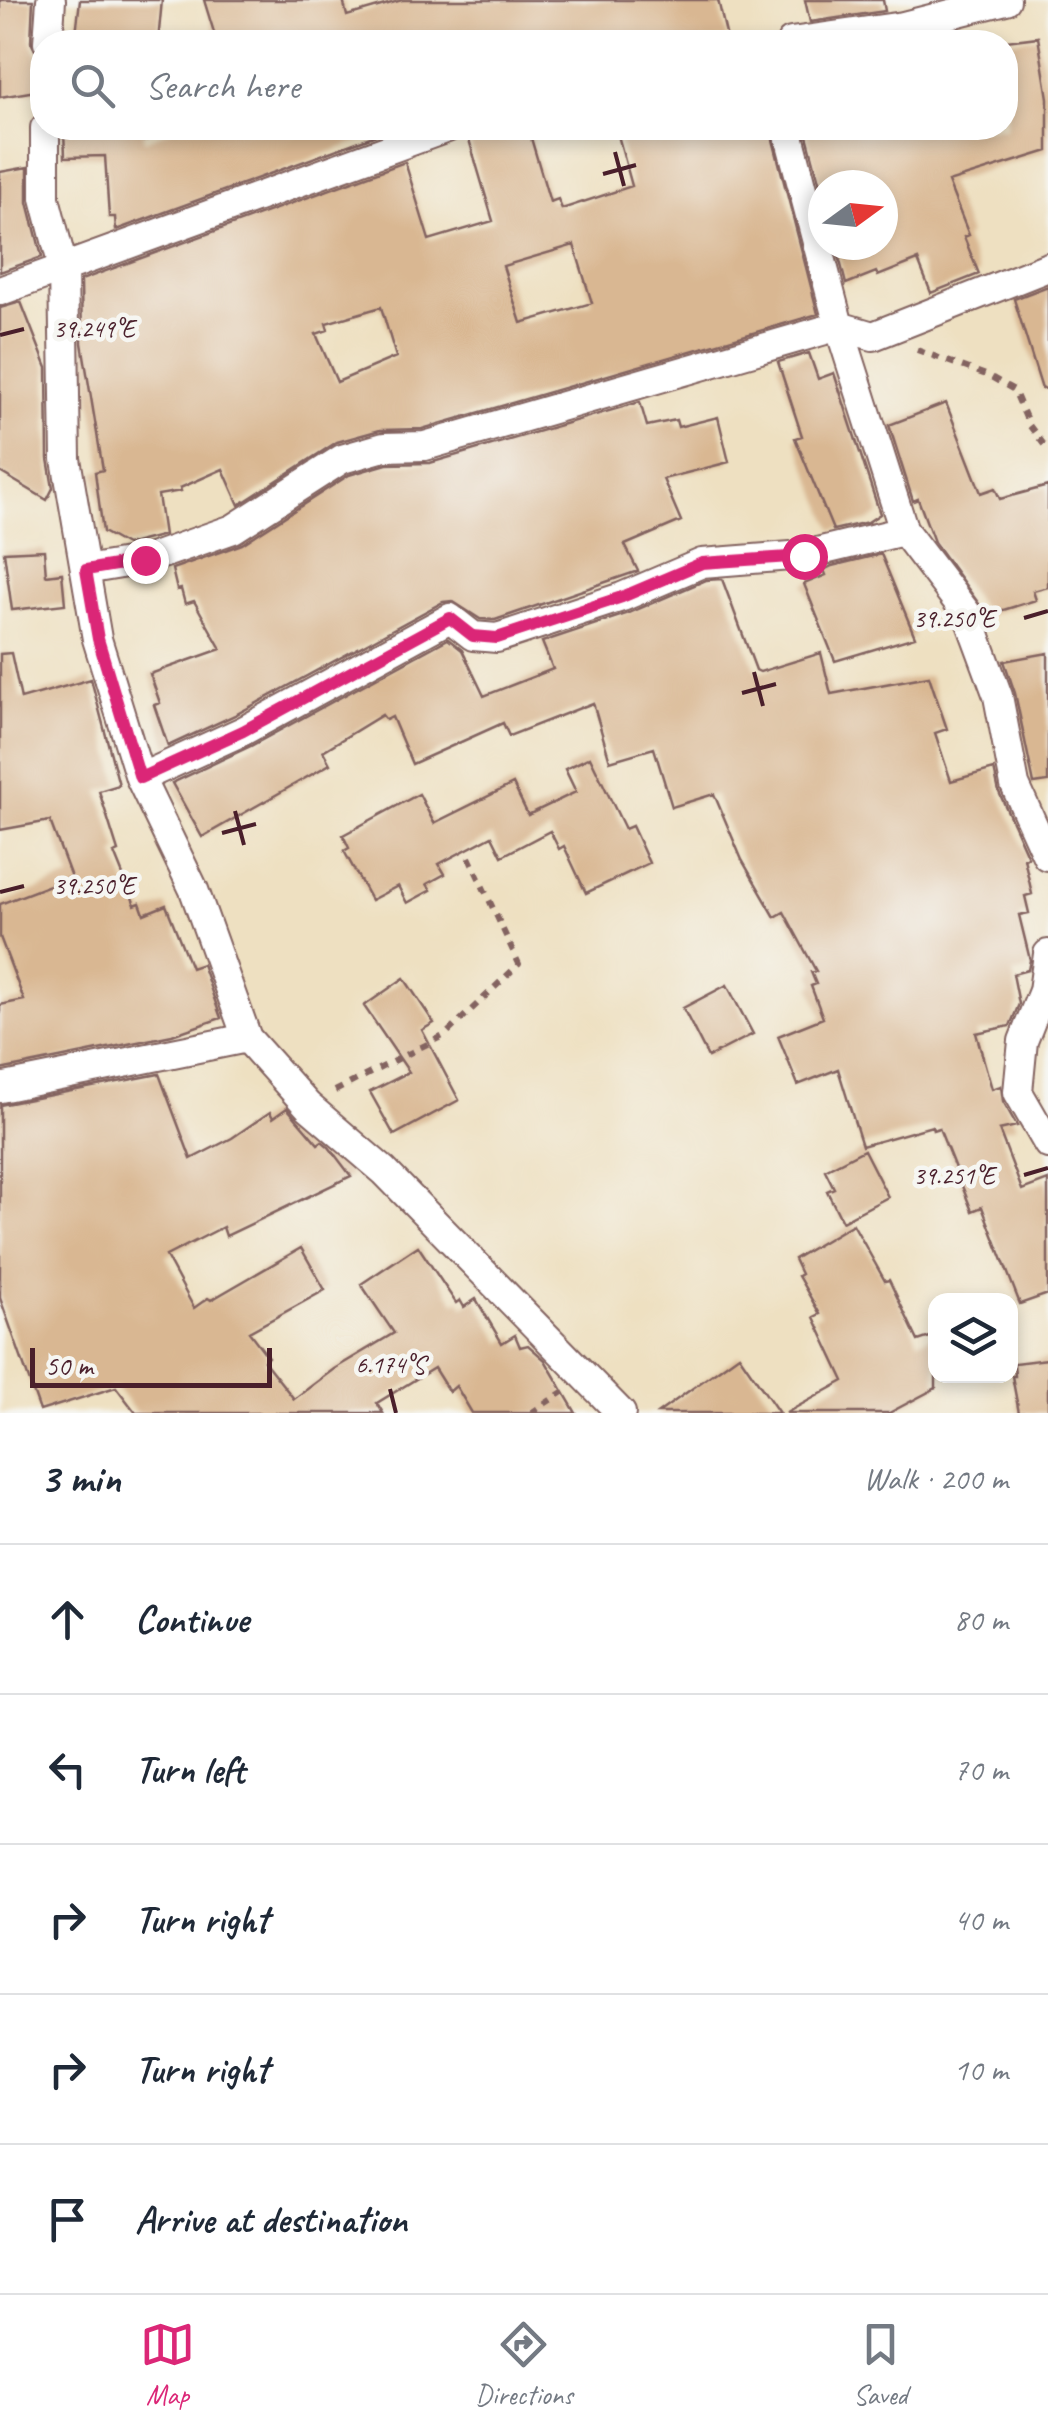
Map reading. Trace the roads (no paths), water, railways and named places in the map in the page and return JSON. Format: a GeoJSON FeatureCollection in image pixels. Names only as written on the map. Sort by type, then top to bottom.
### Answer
{"type":"FeatureCollection","features":[{"type":"Feature","properties":{"kind":"street"},"geometry":{"type":"LineString","coordinates":[[49,30],[51,0]]}},
{"type":"Feature","properties":{"kind":"street"},"geometry":{"type":"LineString","coordinates":[[875,30],[1006,0]]}},
{"type":"Feature","properties":{"kind":"street"},"geometry":{"type":"LineString","coordinates":[[45,140],[45,198],[63,266],[66,460],[98,639],[140,778],[194,890],[247,1038],[308,1106],[384,1171],[621,1413]]}},
{"type":"Feature","properties":{"kind":"street"},"geometry":{"type":"LineString","coordinates":[[0,291],[414,140]]}},
{"type":"Feature","properties":{"kind":"street"},"geometry":{"type":"LineString","coordinates":[[790,140],[840,326],[904,531],[968,615],[998,696],[1015,785],[1048,855],[1048,871]]}},
{"type":"Feature","properties":{"kind":"street"},"geometry":{"type":"LineString","coordinates":[[86,570],[145,560],[233,529],[342,459],[384,446],[425,446],[840,326],[873,336],[1048,266]]}},
{"type":"Feature","properties":{"kind":"street"},"geometry":{"type":"LineString","coordinates":[[140,778],[243,731],[450,618],[473,636],[497,638],[622,597],[702,563],[804,556],[904,531]]}},
{"type":"Feature","properties":{"kind":"street"},"geometry":{"type":"LineString","coordinates":[[1048,954],[1043,990],[1024,1041],[1018,1092],[1048,1144]]}},
{"type":"Feature","properties":{"kind":"street"},"geometry":{"type":"LineString","coordinates":[[0,1088],[247,1038]]}}]}
